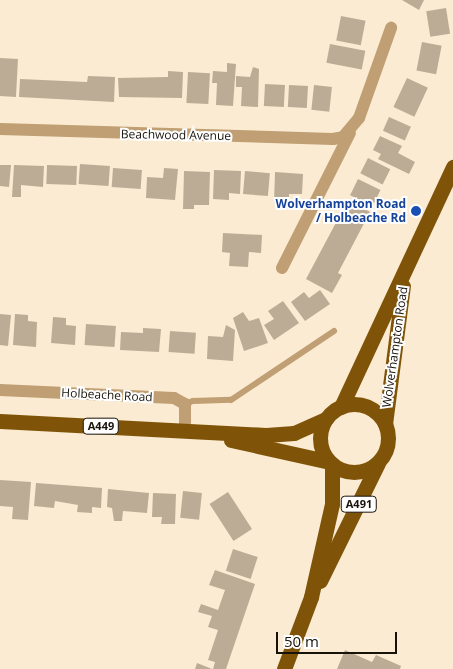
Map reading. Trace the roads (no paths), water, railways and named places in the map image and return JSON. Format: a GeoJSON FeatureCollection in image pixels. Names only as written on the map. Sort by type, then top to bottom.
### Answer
{"type":"FeatureCollection","features":[{"type":"Feature","properties":{"kind":"highway","name":"Wolverhampton Road"},"geometry":{"type":"LineString","coordinates":[[341,407],[453,167]]}},
{"type":"Feature","properties":{"kind":"highway","name":"Wolverhampton Road"},"geometry":{"type":"LineString","coordinates":[[385,424],[394,340],[406,269]]}},
{"type":"Feature","properties":{"kind":"highway"},"geometry":{"type":"LineString","coordinates":[[341,407],[366,407],[377,413],[385,424],[388,438],[386,452],[378,463],[365,471],[350,472],[331,463],[321,449],[320,438],[326,419],[341,407]]}},
{"type":"Feature","properties":{"kind":"highway","name":"A449"},"geometry":{"type":"LineString","coordinates":[[202,434],[294,433],[326,419]]}},
{"type":"Feature","properties":{"kind":"highway","name":"A449"},"geometry":{"type":"LineString","coordinates":[[0,421],[202,434],[296,457],[331,463]]}},
{"type":"Feature","properties":{"kind":"highway","name":"A491"},"geometry":{"type":"LineString","coordinates":[[311,597],[332,504],[331,463]]}},
{"type":"Feature","properties":{"kind":"highway","name":"A491"},"geometry":{"type":"LineString","coordinates":[[284,669],[311,597],[378,463]]}},
{"type":"Feature","properties":{"kind":"street"},"geometry":{"type":"LineString","coordinates":[[282,268],[359,118],[391,28]]}},
{"type":"Feature","properties":{"kind":"street","name":"Beachwood Avenue"},"geometry":{"type":"LineString","coordinates":[[0,129],[332,139],[350,133]]}},
{"type":"Feature","properties":{"kind":"street","name":"Holbeache Road"},"geometry":{"type":"LineString","coordinates":[[0,390],[174,398],[185,404]]}},
{"type":"Feature","properties":{"kind":"street"},"geometry":{"type":"LineString","coordinates":[[185,404],[185,432]]}},
{"type":"Feature","properties":{"kind":"lane"},"geometry":{"type":"LineString","coordinates":[[185,404],[192,401],[231,400],[334,331]]}},
{"type":"Feature","properties":{"kind":"place","name":"Wolverhampton Road / Holbeache Rd"},"geometry":{"type":"Point","coordinates":[416,211]}}]}
